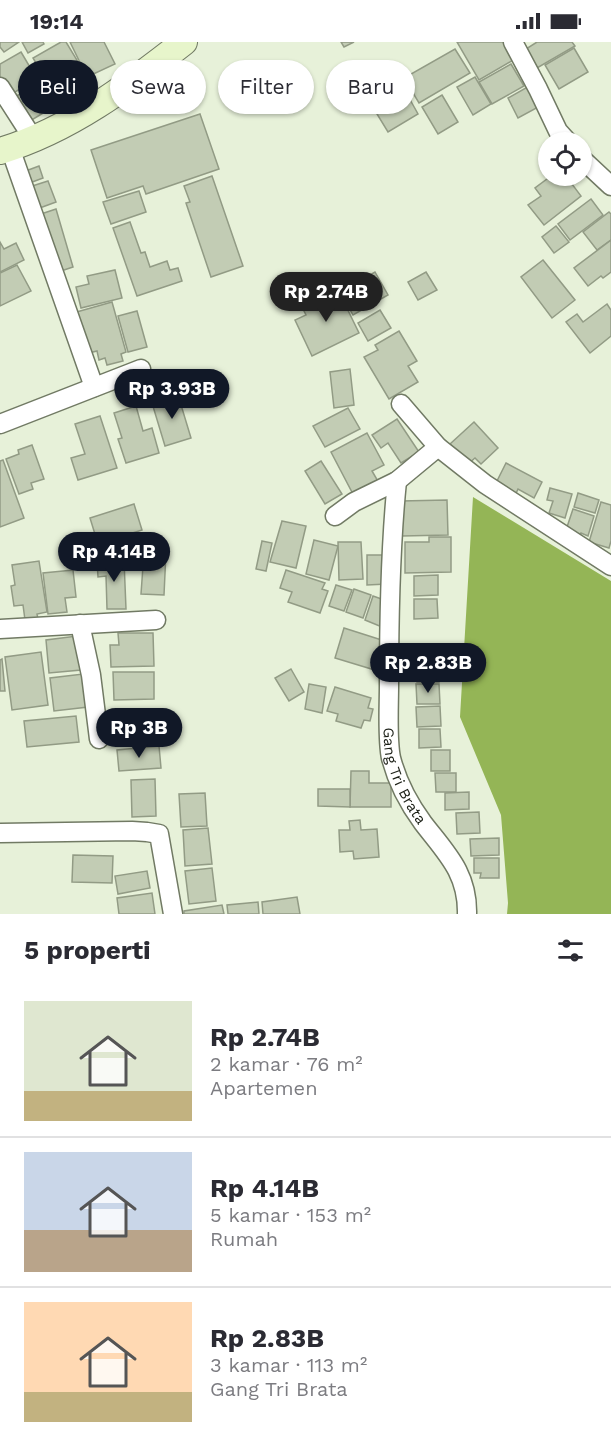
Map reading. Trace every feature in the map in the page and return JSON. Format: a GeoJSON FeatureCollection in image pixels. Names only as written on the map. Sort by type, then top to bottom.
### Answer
{"type":"FeatureCollection","features":[{"type":"Feature","properties":{"kind":"street"},"geometry":{"type":"LineString","coordinates":[[15,146],[52,132],[126,88],[184,42]]}},
{"type":"Feature","properties":{"kind":"street"},"geometry":{"type":"LineString","coordinates":[[513,42],[559,132]]}},
{"type":"Feature","properties":{"kind":"street"},"geometry":{"type":"LineString","coordinates":[[0,87],[15,146],[94,387]]}},
{"type":"Feature","properties":{"kind":"street"},"geometry":{"type":"LineString","coordinates":[[592,168],[611,186]]}},
{"type":"Feature","properties":{"kind":"street"},"geometry":{"type":"LineString","coordinates":[[0,424],[141,369]]}},
{"type":"Feature","properties":{"kind":"street"},"geometry":{"type":"LineString","coordinates":[[401,404],[438,447],[485,484],[611,566]]}},
{"type":"Feature","properties":{"kind":"street"},"geometry":{"type":"LineString","coordinates":[[335,516],[354,502],[397,481],[438,447]]}},
{"type":"Feature","properties":{"kind":"street","name":"Gang Tri Brata"},"geometry":{"type":"LineString","coordinates":[[397,481],[392,529],[389,634],[390,756],[400,784],[422,821],[444,847],[459,870],[467,897],[467,914]]}},
{"type":"Feature","properties":{"kind":"street"},"geometry":{"type":"LineString","coordinates":[[0,629],[156,620]]}},
{"type":"Feature","properties":{"kind":"street"},"geometry":{"type":"LineString","coordinates":[[80,624],[91,675],[99,739]]}},
{"type":"Feature","properties":{"kind":"street"},"geometry":{"type":"LineString","coordinates":[[0,833],[147,831],[159,834],[173,914]]}},
{"type":"Feature","properties":{"kind":"green space"},"geometry":{"type":"Polygon","coordinates":[[[473,497],[611,581],[611,914],[507,914],[501,815],[460,717],[473,497]]]}},
{"type":"Feature","properties":{"kind":"building"},"geometry":{"type":"Polygon","coordinates":[[[0,42],[19,42],[4,52],[0,47],[0,42]]]}},
{"type":"Feature","properties":{"kind":"building"},"geometry":{"type":"Polygon","coordinates":[[[22,42],[43,42],[44,44],[28,53],[22,42]]]}},
{"type":"Feature","properties":{"kind":"building"},"geometry":{"type":"Polygon","coordinates":[[[61,42],[66,42],[77,60],[34,60],[33,58],[61,42]]]}},
{"type":"Feature","properties":{"kind":"building"},"geometry":{"type":"Polygon","coordinates":[[[70,42],[104,42],[113,60],[110,60],[110,66],[98,72],[98,60],[79,60],[70,42]]]}},
{"type":"Feature","properties":{"kind":"building"},"geometry":{"type":"Polygon","coordinates":[[[341,42],[354,42],[344,47],[341,42]]]}},
{"type":"Feature","properties":{"kind":"building"},"geometry":{"type":"Polygon","coordinates":[[[457,42],[505,42],[515,59],[479,80],[457,42]]]}},
{"type":"Feature","properties":{"kind":"building"},"geometry":{"type":"Polygon","coordinates":[[[537,42],[572,42],[575,46],[537,68],[526,49],[537,42]]]}},
{"type":"Feature","properties":{"kind":"building"},"geometry":{"type":"Polygon","coordinates":[[[574,48],[588,72],[559,89],[545,65],[574,48]]]}},
{"type":"Feature","properties":{"kind":"building"},"geometry":{"type":"Polygon","coordinates":[[[455,49],[470,73],[419,103],[415,96],[415,72],[455,49]]]}},
{"type":"Feature","properties":{"kind":"building"},"geometry":{"type":"Polygon","coordinates":[[[21,52],[26,60],[18,60],[18,90],[10,95],[0,78],[0,64],[21,52]]]}},
{"type":"Feature","properties":{"kind":"building"},"geometry":{"type":"Polygon","coordinates":[[[511,64],[524,86],[492,104],[479,82],[511,64]]]}},
{"type":"Feature","properties":{"kind":"building"},"geometry":{"type":"Polygon","coordinates":[[[475,77],[491,104],[473,115],[457,87],[475,77]]]}},
{"type":"Feature","properties":{"kind":"building"},"geometry":{"type":"Polygon","coordinates":[[[531,85],[542,105],[518,118],[508,98],[531,85]]]}},
{"type":"Feature","properties":{"kind":"building"},"geometry":{"type":"Polygon","coordinates":[[[442,95],[458,122],[438,134],[422,107],[442,95]]]}},
{"type":"Feature","properties":{"kind":"building"},"geometry":{"type":"Polygon","coordinates":[[[415,109],[418,114],[388,132],[377,114],[415,114],[415,109]]]}},
{"type":"Feature","properties":{"kind":"building"},"geometry":{"type":"Polygon","coordinates":[[[26,114],[42,114],[30,121],[26,114]]]}},
{"type":"Feature","properties":{"kind":"building"},"geometry":{"type":"Polygon","coordinates":[[[200,114],[219,169],[146,194],[143,186],[107,198],[91,150],[200,114]]]}},
{"type":"Feature","properties":{"kind":"building"},"geometry":{"type":"Polygon","coordinates":[[[39,166],[43,178],[27,184],[23,172],[39,166]]]}},
{"type":"Feature","properties":{"kind":"building"},"geometry":{"type":"Polygon","coordinates":[[[212,176],[243,266],[211,277],[186,203],[190,202],[184,186],[212,176]]]}},
{"type":"Feature","properties":{"kind":"building"},"geometry":{"type":"Polygon","coordinates":[[[48,181],[56,202],[37,209],[29,187],[48,181]]]}},
{"type":"Feature","properties":{"kind":"building"},"geometry":{"type":"Polygon","coordinates":[[[538,186],[574,186],[581,196],[544,225],[528,205],[541,196],[535,188],[538,186]]]}},
{"type":"Feature","properties":{"kind":"building"},"geometry":{"type":"Polygon","coordinates":[[[139,191],[146,212],[111,224],[103,202],[139,191]]]}},
{"type":"Feature","properties":{"kind":"building"},"geometry":{"type":"Polygon","coordinates":[[[591,199],[603,215],[570,240],[558,224],[591,199]]]}},
{"type":"Feature","properties":{"kind":"building"},"geometry":{"type":"Polygon","coordinates":[[[56,209],[73,267],[58,272],[41,214],[56,209]]]}},
{"type":"Feature","properties":{"kind":"building"},"geometry":{"type":"Polygon","coordinates":[[[609,212],[611,214],[611,240],[597,250],[583,232],[609,212]]]}},
{"type":"Feature","properties":{"kind":"building"},"geometry":{"type":"Polygon","coordinates":[[[130,222],[141,253],[145,252],[150,267],[167,261],[170,270],[178,268],[182,281],[137,296],[113,228],[130,222]]]}},
{"type":"Feature","properties":{"kind":"building"},"geometry":{"type":"Polygon","coordinates":[[[556,226],[569,242],[554,253],[542,237],[556,226]]]}},
{"type":"Feature","properties":{"kind":"building"},"geometry":{"type":"Polygon","coordinates":[[[611,240],[611,272],[588,286],[574,268],[611,240]]]}},
{"type":"Feature","properties":{"kind":"building"},"geometry":{"type":"Polygon","coordinates":[[[0,242],[4,249],[16,243],[24,260],[0,272],[0,242]]]}},
{"type":"Feature","properties":{"kind":"building"},"geometry":{"type":"Polygon","coordinates":[[[543,260],[575,300],[552,318],[521,277],[543,260]]]}},
{"type":"Feature","properties":{"kind":"building"},"geometry":{"type":"Polygon","coordinates":[[[17,265],[31,291],[0,306],[0,273],[17,265]]]}},
{"type":"Feature","properties":{"kind":"building"},"geometry":{"type":"Polygon","coordinates":[[[115,270],[122,298],[81,308],[76,287],[89,284],[87,276],[115,270]]]}},
{"type":"Feature","properties":{"kind":"building"},"geometry":{"type":"Polygon","coordinates":[[[375,272],[388,295],[353,315],[340,292],[375,272]]]}},
{"type":"Feature","properties":{"kind":"building"},"geometry":{"type":"Polygon","coordinates":[[[426,272],[437,290],[418,300],[408,282],[426,272]]]}},
{"type":"Feature","properties":{"kind":"building"},"geometry":{"type":"Polygon","coordinates":[[[339,292],[359,333],[312,356],[295,320],[306,315],[301,305],[326,293],[329,297],[339,292]]]}},
{"type":"Feature","properties":{"kind":"building"},"geometry":{"type":"Polygon","coordinates":[[[112,302],[126,352],[121,354],[123,361],[107,365],[105,358],[99,360],[97,351],[85,354],[73,313],[112,302]]]}},
{"type":"Feature","properties":{"kind":"building"},"geometry":{"type":"Polygon","coordinates":[[[607,304],[611,310],[611,336],[590,353],[566,322],[577,314],[583,322],[607,304]]]}},
{"type":"Feature","properties":{"kind":"building"},"geometry":{"type":"Polygon","coordinates":[[[380,310],[391,328],[368,341],[358,323],[380,310]]]}},
{"type":"Feature","properties":{"kind":"building"},"geometry":{"type":"Polygon","coordinates":[[[137,311],[147,347],[128,352],[118,316],[137,311]]]}},
{"type":"Feature","properties":{"kind":"building"},"geometry":{"type":"Polygon","coordinates":[[[399,331],[417,361],[408,366],[418,382],[389,399],[364,357],[378,350],[375,345],[399,331]]]}},
{"type":"Feature","properties":{"kind":"building"},"geometry":{"type":"Polygon","coordinates":[[[350,369],[354,405],[334,408],[330,372],[350,369]]]}},
{"type":"Feature","properties":{"kind":"building"},"geometry":{"type":"Polygon","coordinates":[[[178,395],[191,438],[165,446],[152,403],[178,395]]]}},
{"type":"Feature","properties":{"kind":"building"},"geometry":{"type":"Polygon","coordinates":[[[136,406],[143,431],[152,428],[159,453],[126,463],[118,439],[122,438],[114,413],[136,406]]]}},
{"type":"Feature","properties":{"kind":"building"},"geometry":{"type":"Polygon","coordinates":[[[348,408],[360,429],[325,447],[313,426],[348,408]]]}},
{"type":"Feature","properties":{"kind":"building"},"geometry":{"type":"Polygon","coordinates":[[[100,416],[117,468],[78,480],[71,458],[85,454],[75,424],[100,416]]]}},
{"type":"Feature","properties":{"kind":"building"},"geometry":{"type":"Polygon","coordinates":[[[397,419],[419,452],[401,463],[388,443],[381,448],[372,435],[397,419]]]}},
{"type":"Feature","properties":{"kind":"building"},"geometry":{"type":"Polygon","coordinates":[[[474,422],[498,448],[481,464],[475,458],[468,464],[450,444],[474,422]]]}},
{"type":"Feature","properties":{"kind":"building"},"geometry":{"type":"Polygon","coordinates":[[[367,433],[384,465],[372,471],[379,483],[354,496],[331,452],[367,433]]]}},
{"type":"Feature","properties":{"kind":"building"},"geometry":{"type":"Polygon","coordinates":[[[32,445],[44,479],[31,483],[33,489],[19,494],[6,459],[19,454],[18,450],[32,445]]]}},
{"type":"Feature","properties":{"kind":"building"},"geometry":{"type":"Polygon","coordinates":[[[3,460],[24,518],[0,527],[0,461],[3,460]]]}},
{"type":"Feature","properties":{"kind":"building"},"geometry":{"type":"Polygon","coordinates":[[[321,461],[342,494],[325,504],[305,471],[321,461]]]}},
{"type":"Feature","properties":{"kind":"building"},"geometry":{"type":"Polygon","coordinates":[[[506,463],[542,482],[534,498],[518,489],[514,498],[494,487],[506,463]]]}},
{"type":"Feature","properties":{"kind":"building"},"geometry":{"type":"Polygon","coordinates":[[[550,488],[572,494],[565,518],[549,513],[553,501],[547,500],[550,488]]]}},
{"type":"Feature","properties":{"kind":"building"},"geometry":{"type":"Polygon","coordinates":[[[578,493],[599,500],[595,513],[574,507],[578,493]]]}},
{"type":"Feature","properties":{"kind":"building"},"geometry":{"type":"Polygon","coordinates":[[[447,500],[448,535],[402,536],[401,501],[447,500]]]}},
{"type":"Feature","properties":{"kind":"building"},"geometry":{"type":"Polygon","coordinates":[[[601,502],[611,505],[609,548],[589,542],[601,502]]]}},
{"type":"Feature","properties":{"kind":"building"},"geometry":{"type":"Polygon","coordinates":[[[134,504],[142,530],[98,544],[90,518],[134,504]]]}},
{"type":"Feature","properties":{"kind":"building"},"geometry":{"type":"Polygon","coordinates":[[[573,509],[594,516],[588,536],[581,533],[578,540],[564,536],[573,509]]]}},
{"type":"Feature","properties":{"kind":"building"},"geometry":{"type":"Polygon","coordinates":[[[282,521],[306,526],[296,568],[270,562],[282,521]]]}},
{"type":"Feature","properties":{"kind":"building"},"geometry":{"type":"Polygon","coordinates":[[[429,537],[451,537],[451,572],[405,573],[405,542],[429,542],[429,537]]]}},
{"type":"Feature","properties":{"kind":"building"},"geometry":{"type":"Polygon","coordinates":[[[314,540],[338,546],[329,580],[306,574],[314,540]]]}},
{"type":"Feature","properties":{"kind":"building"},"geometry":{"type":"Polygon","coordinates":[[[262,541],[272,543],[266,571],[256,569],[262,541]]]}},
{"type":"Feature","properties":{"kind":"building"},"geometry":{"type":"Polygon","coordinates":[[[338,542],[361,542],[363,579],[339,580],[338,542]]]}},
{"type":"Feature","properties":{"kind":"building"},"geometry":{"type":"Polygon","coordinates":[[[134,550],[166,552],[164,595],[141,594],[143,566],[133,566],[134,550]]]}},
{"type":"Feature","properties":{"kind":"building"},"geometry":{"type":"Polygon","coordinates":[[[367,555],[387,555],[387,584],[367,585],[367,555]]]}},
{"type":"Feature","properties":{"kind":"building"},"geometry":{"type":"Polygon","coordinates":[[[124,560],[126,609],[107,609],[106,576],[98,577],[97,561],[124,560]]]}},
{"type":"Feature","properties":{"kind":"building"},"geometry":{"type":"Polygon","coordinates":[[[39,561],[47,612],[37,614],[38,619],[25,620],[23,605],[14,606],[11,586],[15,585],[12,565],[39,561]]]}},
{"type":"Feature","properties":{"kind":"building"},"geometry":{"type":"Polygon","coordinates":[[[73,570],[76,597],[65,598],[67,612],[48,614],[43,573],[73,570]]]}},
{"type":"Feature","properties":{"kind":"building"},"geometry":{"type":"Polygon","coordinates":[[[286,570],[325,583],[322,589],[328,591],[320,613],[288,602],[292,592],[280,588],[286,570]]]}},
{"type":"Feature","properties":{"kind":"building"},"geometry":{"type":"Polygon","coordinates":[[[438,575],[438,595],[414,596],[414,576],[438,575]]]}},
{"type":"Feature","properties":{"kind":"building"},"geometry":{"type":"Polygon","coordinates":[[[336,585],[352,590],[344,611],[329,606],[336,585]]]}},
{"type":"Feature","properties":{"kind":"building"},"geometry":{"type":"Polygon","coordinates":[[[354,589],[371,595],[363,618],[346,612],[354,589]]]}},
{"type":"Feature","properties":{"kind":"building"},"geometry":{"type":"Polygon","coordinates":[[[373,596],[390,602],[382,627],[365,620],[373,596]]]}},
{"type":"Feature","properties":{"kind":"building"},"geometry":{"type":"Polygon","coordinates":[[[414,599],[437,599],[438,618],[414,619],[414,599]]]}},
{"type":"Feature","properties":{"kind":"building"},"geometry":{"type":"Polygon","coordinates":[[[344,628],[388,642],[378,671],[335,658],[344,628]]]}},
{"type":"Feature","properties":{"kind":"building"},"geometry":{"type":"Polygon","coordinates":[[[118,633],[153,633],[154,666],[111,667],[110,645],[119,645],[118,633]]]}},
{"type":"Feature","properties":{"kind":"building"},"geometry":{"type":"Polygon","coordinates":[[[77,636],[81,670],[49,673],[46,640],[77,636]]]}},
{"type":"Feature","properties":{"kind":"building"},"geometry":{"type":"Polygon","coordinates":[[[41,652],[48,705],[12,710],[5,657],[41,652]]]}},
{"type":"Feature","properties":{"kind":"building"},"geometry":{"type":"Polygon","coordinates":[[[2,659],[5,691],[0,691],[0,660],[2,659]]]}},
{"type":"Feature","properties":{"kind":"building"},"geometry":{"type":"Polygon","coordinates":[[[439,662],[439,682],[417,682],[416,663],[439,662]]]}},
{"type":"Feature","properties":{"kind":"building"},"geometry":{"type":"Polygon","coordinates":[[[291,669],[304,692],[289,701],[275,678],[291,669]]]}},
{"type":"Feature","properties":{"kind":"building"},"geometry":{"type":"Polygon","coordinates":[[[113,672],[154,672],[154,699],[114,700],[113,672]]]}},
{"type":"Feature","properties":{"kind":"building"},"geometry":{"type":"Polygon","coordinates":[[[83,674],[88,707],[54,711],[50,678],[83,674]]]}},
{"type":"Feature","properties":{"kind":"building"},"geometry":{"type":"Polygon","coordinates":[[[309,684],[326,687],[322,713],[305,709],[309,684]]]}},
{"type":"Feature","properties":{"kind":"building"},"geometry":{"type":"Polygon","coordinates":[[[416,684],[439,684],[440,704],[417,704],[416,684]]]}},
{"type":"Feature","properties":{"kind":"building"},"geometry":{"type":"Polygon","coordinates":[[[335,687],[371,698],[368,708],[373,709],[370,721],[364,720],[361,728],[336,721],[338,714],[327,711],[335,687]]]}},
{"type":"Feature","properties":{"kind":"building"},"geometry":{"type":"Polygon","coordinates":[[[440,706],[441,726],[417,727],[416,707],[440,706]]]}},
{"type":"Feature","properties":{"kind":"building"},"geometry":{"type":"Polygon","coordinates":[[[165,710],[168,732],[122,737],[120,715],[165,710]]]}},
{"type":"Feature","properties":{"kind":"building"},"geometry":{"type":"Polygon","coordinates":[[[76,716],[79,742],[27,747],[24,721],[76,716]]]}},
{"type":"Feature","properties":{"kind":"building"},"geometry":{"type":"Polygon","coordinates":[[[419,729],[440,729],[441,747],[419,748],[419,729]]]}},
{"type":"Feature","properties":{"kind":"building"},"geometry":{"type":"Polygon","coordinates":[[[159,746],[161,768],[119,771],[117,750],[159,746]]]}},
{"type":"Feature","properties":{"kind":"building"},"geometry":{"type":"Polygon","coordinates":[[[431,750],[450,750],[450,771],[431,771],[431,750]]]}},
{"type":"Feature","properties":{"kind":"building"},"geometry":{"type":"Polygon","coordinates":[[[351,771],[369,771],[369,783],[391,783],[391,807],[350,807],[351,771]]]}},
{"type":"Feature","properties":{"kind":"building"},"geometry":{"type":"Polygon","coordinates":[[[435,773],[456,773],[456,792],[436,792],[435,773]]]}},
{"type":"Feature","properties":{"kind":"building"},"geometry":{"type":"Polygon","coordinates":[[[155,779],[156,816],[132,817],[131,780],[155,779]]]}},
{"type":"Feature","properties":{"kind":"building"},"geometry":{"type":"Polygon","coordinates":[[[318,789],[350,789],[350,807],[318,806],[318,789]]]}},
{"type":"Feature","properties":{"kind":"building"},"geometry":{"type":"Polygon","coordinates":[[[469,792],[469,809],[445,810],[445,793],[469,792]]]}},
{"type":"Feature","properties":{"kind":"building"},"geometry":{"type":"Polygon","coordinates":[[[205,793],[207,826],[181,827],[179,794],[205,793]]]}},
{"type":"Feature","properties":{"kind":"building"},"geometry":{"type":"Polygon","coordinates":[[[479,812],[480,833],[457,834],[456,813],[479,812]]]}},
{"type":"Feature","properties":{"kind":"building"},"geometry":{"type":"Polygon","coordinates":[[[360,820],[361,830],[377,829],[379,857],[354,859],[353,851],[340,852],[339,830],[350,830],[349,821],[360,820]]]}},
{"type":"Feature","properties":{"kind":"building"},"geometry":{"type":"Polygon","coordinates":[[[208,828],[212,864],[185,866],[183,830],[208,828]]]}},
{"type":"Feature","properties":{"kind":"building"},"geometry":{"type":"Polygon","coordinates":[[[499,838],[499,855],[471,856],[470,839],[499,838]]]}},
{"type":"Feature","properties":{"kind":"building"},"geometry":{"type":"Polygon","coordinates":[[[73,855],[113,856],[112,883],[72,882],[73,855]]]}},
{"type":"Feature","properties":{"kind":"building"},"geometry":{"type":"Polygon","coordinates":[[[474,858],[499,858],[499,878],[480,878],[481,873],[474,873],[474,858]]]}},
{"type":"Feature","properties":{"kind":"building"},"geometry":{"type":"Polygon","coordinates":[[[212,868],[216,901],[189,904],[185,871],[212,868]]]}},
{"type":"Feature","properties":{"kind":"building"},"geometry":{"type":"Polygon","coordinates":[[[147,871],[150,888],[118,894],[115,876],[147,871]]]}},
{"type":"Feature","properties":{"kind":"building"},"geometry":{"type":"Polygon","coordinates":[[[152,893],[155,914],[119,914],[117,898],[152,893]]]}},
{"type":"Feature","properties":{"kind":"building"},"geometry":{"type":"Polygon","coordinates":[[[297,897],[300,914],[263,914],[262,902],[297,897]]]}},
{"type":"Feature","properties":{"kind":"building"},"geometry":{"type":"Polygon","coordinates":[[[258,902],[259,914],[228,914],[227,905],[258,902]]]}},
{"type":"Feature","properties":{"kind":"building"},"geometry":{"type":"Polygon","coordinates":[[[222,905],[224,914],[184,914],[184,911],[222,905]]]}}]}
